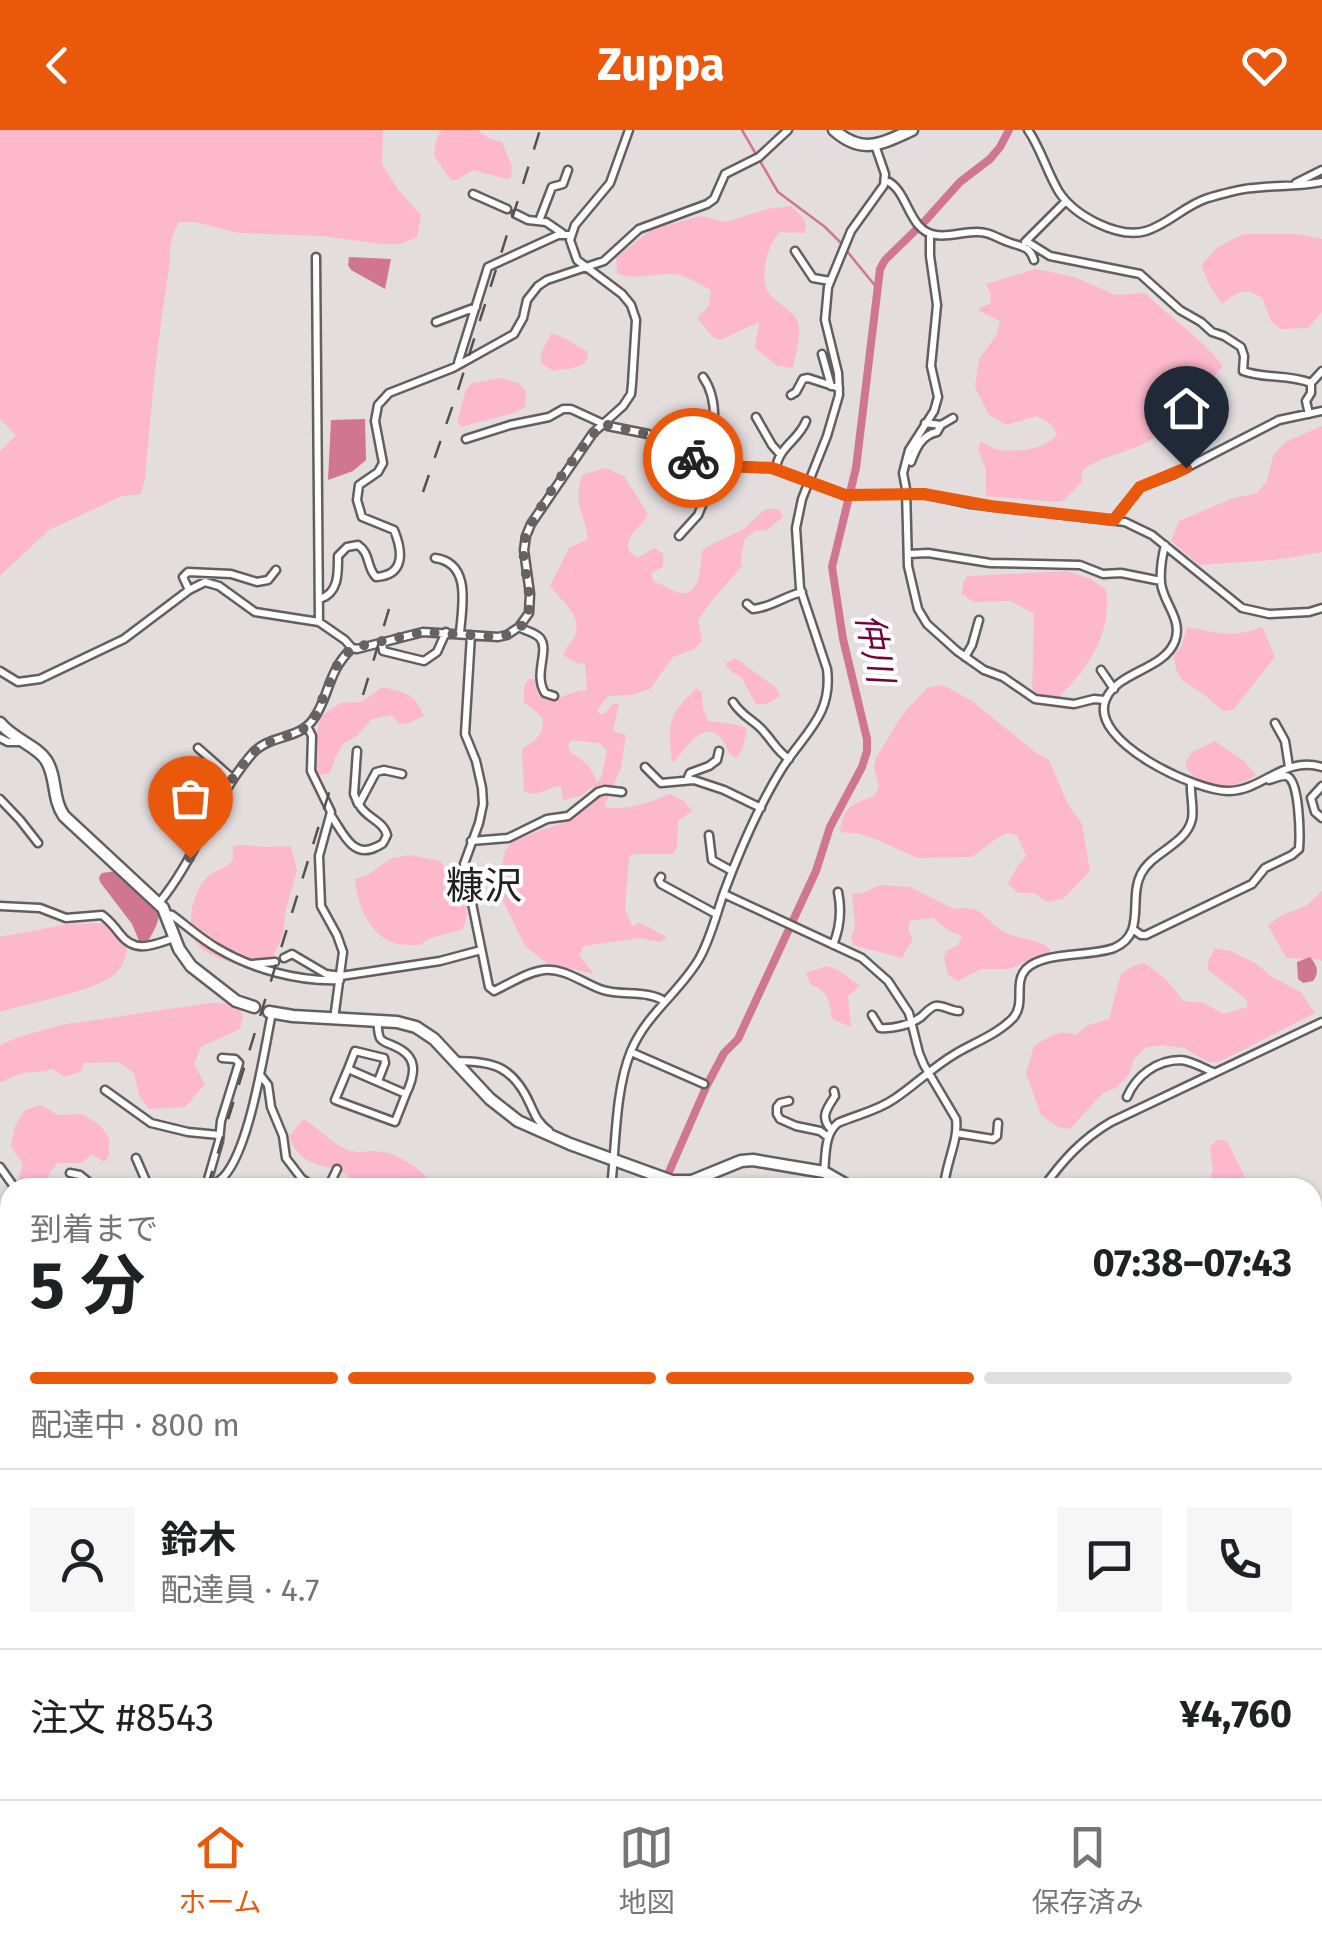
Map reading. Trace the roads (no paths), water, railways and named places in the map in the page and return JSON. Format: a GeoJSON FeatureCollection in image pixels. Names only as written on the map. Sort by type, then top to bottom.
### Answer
{"type":"FeatureCollection","features":[{"type":"Feature","properties":{"kind":"main road"},"geometry":{"type":"LineString","coordinates":[[834,130],[863,146],[876,145],[912,130]]}},
{"type":"Feature","properties":{"kind":"main road"},"geometry":{"type":"LineString","coordinates":[[0,722],[8,733],[48,762],[62,813],[159,903],[184,956],[200,974],[236,1000],[254,1007]]}},
{"type":"Feature","properties":{"kind":"main road"},"geometry":{"type":"LineString","coordinates":[[270,1012],[410,1024],[424,1030],[484,1094],[518,1121],[662,1178]]}},
{"type":"Feature","properties":{"kind":"main road"},"geometry":{"type":"LineString","coordinates":[[705,1178],[748,1160],[828,1178]]}},
{"type":"Feature","properties":{"kind":"street"},"geometry":{"type":"LineString","coordinates":[[458,364],[488,267],[566,234],[610,183],[629,130]]}},
{"type":"Feature","properties":{"kind":"street"},"geometry":{"type":"LineString","coordinates":[[320,599],[328,596],[336,583],[338,556],[347,546],[364,550],[376,576],[382,578],[398,567],[399,547],[394,530],[362,516],[357,500],[359,485],[383,464],[375,420],[383,398],[452,368],[514,334],[527,300],[538,286],[604,261],[639,229],[707,204],[728,171],[759,157],[788,130]]}},
{"type":"Feature","properties":{"kind":"street"},"geometry":{"type":"LineString","coordinates":[[1028,130],[1066,200],[1109,229],[1138,232],[1156,227],[1203,200],[1252,188],[1299,187],[1322,182]]}},
{"type":"Feature","properties":{"kind":"street"},"geometry":{"type":"LineString","coordinates":[[611,1178],[631,1052],[647,1022],[703,952],[732,871],[761,808],[788,759],[824,708],[827,669],[802,592],[796,528],[836,408],[838,374],[825,320],[830,281],[851,230],[885,180],[876,145]]}},
{"type":"Feature","properties":{"kind":"street"},"geometry":{"type":"LineString","coordinates":[[539,221],[552,187],[564,184],[568,170]]}},
{"type":"Feature","properties":{"kind":"street"},"geometry":{"type":"LineString","coordinates":[[1267,188],[1298,183],[1322,170]]}},
{"type":"Feature","properties":{"kind":"street"},"geometry":{"type":"LineString","coordinates":[[885,180],[896,186],[916,221],[930,234],[985,232],[1024,243],[1050,256],[1140,274],[1180,310],[1241,347],[1243,371],[1311,384]]}},
{"type":"Feature","properties":{"kind":"street"},"geometry":{"type":"LineString","coordinates":[[474,194],[507,209]]}},
{"type":"Feature","properties":{"kind":"street"},"geometry":{"type":"LineString","coordinates":[[1024,243],[1066,200]]}},
{"type":"Feature","properties":{"kind":"street"},"geometry":{"type":"LineString","coordinates":[[159,903],[182,874],[233,778],[261,745],[308,726],[338,663],[352,648],[414,634],[507,635],[518,628],[530,608],[524,559],[526,536],[592,433],[631,394],[636,320],[622,294],[577,260],[566,234],[546,222],[516,214]]}},
{"type":"Feature","properties":{"kind":"street"},"geometry":{"type":"LineString","coordinates":[[930,234],[937,304],[931,358],[939,391],[936,405],[904,463],[910,578],[918,610],[965,657],[1035,699],[1074,704],[1105,700]]}},
{"type":"Feature","properties":{"kind":"street"},"geometry":{"type":"LineString","coordinates":[[1024,243],[1034,260]]}},
{"type":"Feature","properties":{"kind":"street"},"geometry":{"type":"LineString","coordinates":[[795,251],[813,278],[830,281]]}},
{"type":"Feature","properties":{"kind":"street"},"geometry":{"type":"LineString","coordinates":[[316,257],[319,622]]}},
{"type":"Feature","properties":{"kind":"street"},"geometry":{"type":"LineString","coordinates":[[436,322],[476,307]]}},
{"type":"Feature","properties":{"kind":"street"},"geometry":{"type":"LineString","coordinates":[[822,354],[835,387]]}},
{"type":"Feature","properties":{"kind":"street"},"geometry":{"type":"LineString","coordinates":[[1309,414],[1306,401],[1311,384],[1322,372]]}},
{"type":"Feature","properties":{"kind":"street"},"geometry":{"type":"LineString","coordinates":[[702,377],[712,390],[714,433],[708,462]]}},
{"type":"Feature","properties":{"kind":"street"},"geometry":{"type":"LineString","coordinates":[[791,394],[808,378],[835,387]]}},
{"type":"Feature","properties":{"kind":"street"},"geometry":{"type":"LineString","coordinates":[[466,439],[566,409],[576,410],[603,424],[648,434],[690,458],[776,468],[845,495],[930,495],[1114,520],[1141,528],[1242,608],[1270,614],[1322,608]]}},
{"type":"Feature","properties":{"kind":"street"},"geometry":{"type":"LineString","coordinates":[[1114,520],[1140,487],[1174,474],[1279,420],[1322,411]]}},
{"type":"Feature","properties":{"kind":"street"},"geometry":{"type":"LineString","coordinates":[[756,417],[780,454]]}},
{"type":"Feature","properties":{"kind":"street"},"geometry":{"type":"LineString","coordinates":[[911,462],[923,439],[953,418]]}},
{"type":"Feature","properties":{"kind":"street"},"geometry":{"type":"LineString","coordinates":[[776,468],[780,454],[805,428],[806,422]]}},
{"type":"Feature","properties":{"kind":"street"},"geometry":{"type":"LineString","coordinates":[[925,423],[941,425]]}},
{"type":"Feature","properties":{"kind":"street"},"geometry":{"type":"LineString","coordinates":[[684,429],[690,458]]}},
{"type":"Feature","properties":{"kind":"street"},"geometry":{"type":"LineString","coordinates":[[679,536],[698,514],[719,464]]}},
{"type":"Feature","properties":{"kind":"street"},"geometry":{"type":"LineString","coordinates":[[1165,545],[1161,582],[1177,628],[1174,642],[1105,700],[1105,717],[1117,735],[1132,751],[1156,766],[1217,790],[1234,791],[1289,767],[1322,767]]}},
{"type":"Feature","properties":{"kind":"street"},"geometry":{"type":"LineString","coordinates":[[909,554],[928,553],[990,564],[1080,565],[1103,574],[1121,573],[1161,582]]}},
{"type":"Feature","properties":{"kind":"street"},"geometry":{"type":"LineString","coordinates":[[435,558],[450,564],[463,583],[460,634]]}},
{"type":"Feature","properties":{"kind":"street"},"geometry":{"type":"LineString","coordinates":[[189,590],[183,578],[188,572],[232,574],[257,582],[268,580],[276,570]]}},
{"type":"Feature","properties":{"kind":"street"},"geometry":{"type":"LineString","coordinates":[[0,670],[18,682],[40,679],[124,639],[189,590],[206,582],[212,582],[255,612],[319,622],[352,648]]}},
{"type":"Feature","properties":{"kind":"street"},"geometry":{"type":"LineString","coordinates":[[746,604],[752,609],[761,608],[802,592]]}},
{"type":"Feature","properties":{"kind":"street"},"geometry":{"type":"LineString","coordinates":[[965,657],[979,620]]}},
{"type":"Feature","properties":{"kind":"street"},"geometry":{"type":"LineString","coordinates":[[518,628],[536,634],[541,640],[539,682],[545,693],[554,696]]}},
{"type":"Feature","properties":{"kind":"street"},"geometry":{"type":"LineString","coordinates":[[382,642],[386,653],[424,661],[437,652],[446,632]]}},
{"type":"Feature","properties":{"kind":"street"},"geometry":{"type":"LineString","coordinates":[[472,635],[465,734],[476,760],[483,804],[464,864],[491,990],[540,970],[551,970],[602,990],[653,996],[664,1001]]}},
{"type":"Feature","properties":{"kind":"street"},"geometry":{"type":"LineString","coordinates":[[1101,670],[1114,689]]}},
{"type":"Feature","properties":{"kind":"street"},"geometry":{"type":"LineString","coordinates":[[733,702],[788,759]]}},
{"type":"Feature","properties":{"kind":"street"},"geometry":{"type":"LineString","coordinates":[[1275,723],[1286,742],[1289,767]]}},
{"type":"Feature","properties":{"kind":"street"},"geometry":{"type":"LineString","coordinates":[[308,726],[312,736],[312,771],[331,816],[354,848],[371,850],[384,842],[387,832],[354,800],[357,752]]}},
{"type":"Feature","properties":{"kind":"street"},"geometry":{"type":"LineString","coordinates":[[0,738],[22,742]]}},
{"type":"Feature","properties":{"kind":"street"},"geometry":{"type":"LineString","coordinates":[[198,748],[233,778]]}},
{"type":"Feature","properties":{"kind":"street"},"geometry":{"type":"LineString","coordinates":[[687,780],[690,773],[717,760],[719,751]]}},
{"type":"Feature","properties":{"kind":"street"},"geometry":{"type":"LineString","coordinates":[[645,766],[661,783],[694,780],[761,808]]}},
{"type":"Feature","properties":{"kind":"street"},"geometry":{"type":"LineString","coordinates":[[359,805],[376,772],[402,774]]}},
{"type":"Feature","properties":{"kind":"street"},"geometry":{"type":"LineString","coordinates":[[1134,930],[1146,935],[1210,906],[1252,884],[1265,868],[1299,849],[1294,781],[1286,776],[1269,780]]}},
{"type":"Feature","properties":{"kind":"street"},"geometry":{"type":"LineString","coordinates":[[830,1133],[838,1123],[892,1101],[950,1057],[1012,1019],[1020,1008],[1020,978],[1033,964],[1064,955],[1090,954],[1126,941],[1134,930],[1140,875],[1190,825],[1191,782]]}},
{"type":"Feature","properties":{"kind":"street"},"geometry":{"type":"LineString","coordinates":[[1322,786],[1311,798],[1315,812],[1322,818]]}},
{"type":"Feature","properties":{"kind":"street"},"geometry":{"type":"LineString","coordinates":[[472,841],[508,838],[546,820],[568,816],[598,792],[622,792]]}},
{"type":"Feature","properties":{"kind":"street"},"geometry":{"type":"LineString","coordinates":[[0,799],[38,842]]}},
{"type":"Feature","properties":{"kind":"street"},"geometry":{"type":"LineString","coordinates":[[331,816],[319,856],[320,901],[343,958],[334,1019]]}},
{"type":"Feature","properties":{"kind":"street"},"geometry":{"type":"LineString","coordinates":[[709,836],[710,858],[732,871]]}},
{"type":"Feature","properties":{"kind":"street"},"geometry":{"type":"LineString","coordinates":[[661,877],[661,884],[716,914]]}},
{"type":"Feature","properties":{"kind":"street"},"geometry":{"type":"LineString","coordinates":[[833,945],[839,928],[838,892]]}},
{"type":"Feature","properties":{"kind":"street"},"geometry":{"type":"LineString","coordinates":[[724,894],[862,958],[901,998],[912,1022],[918,1053],[956,1118],[945,1178]]}},
{"type":"Feature","properties":{"kind":"street"},"geometry":{"type":"LineString","coordinates":[[0,906],[40,908],[66,918],[102,916],[136,948],[174,938]]}},
{"type":"Feature","properties":{"kind":"street"},"geometry":{"type":"LineString","coordinates":[[167,914],[218,949],[250,964],[295,976],[340,978],[481,950]]}},
{"type":"Feature","properties":{"kind":"street"},"geometry":{"type":"LineString","coordinates":[[284,958],[292,954],[340,978]]}},
{"type":"Feature","properties":{"kind":"street"},"geometry":{"type":"LineString","coordinates":[[250,964],[274,962]]}},
{"type":"Feature","properties":{"kind":"street"},"geometry":{"type":"LineString","coordinates":[[872,1015],[882,1029],[912,1022],[933,1006],[959,1010]]}},
{"type":"Feature","properties":{"kind":"street"},"geometry":{"type":"LineString","coordinates":[[223,1178],[244,1140],[270,1012]]}},
{"type":"Feature","properties":{"kind":"street"},"geometry":{"type":"LineString","coordinates":[[378,1021],[381,1040],[404,1051],[413,1062],[414,1078],[395,1122],[335,1100],[355,1052],[384,1058],[386,1063],[378,1082]]}},
{"type":"Feature","properties":{"kind":"street"},"geometry":{"type":"LineString","coordinates":[[1051,1178],[1071,1152],[1101,1128],[1322,1022]]}},
{"type":"Feature","properties":{"kind":"street"},"geometry":{"type":"LineString","coordinates":[[631,1052],[704,1084]]}},
{"type":"Feature","properties":{"kind":"street"},"geometry":{"type":"LineString","coordinates":[[207,1178],[239,1062],[222,1058]]}},
{"type":"Feature","properties":{"kind":"street"},"geometry":{"type":"LineString","coordinates":[[455,1061],[488,1062],[502,1068],[522,1089],[537,1120],[556,1138]]}},
{"type":"Feature","properties":{"kind":"street"},"geometry":{"type":"LineString","coordinates":[[1127,1097],[1142,1074],[1175,1061],[1192,1063],[1214,1073]]}},
{"type":"Feature","properties":{"kind":"street"},"geometry":{"type":"LineString","coordinates":[[348,1069],[406,1094]]}},
{"type":"Feature","properties":{"kind":"street"},"geometry":{"type":"LineString","coordinates":[[260,1076],[268,1085],[286,1158],[301,1178]]}},
{"type":"Feature","properties":{"kind":"street"},"geometry":{"type":"LineString","coordinates":[[105,1090],[151,1122],[219,1135]]}},
{"type":"Feature","properties":{"kind":"street"},"geometry":{"type":"LineString","coordinates":[[832,1178],[830,1133],[825,1116],[834,1091]]}},
{"type":"Feature","properties":{"kind":"street"},"geometry":{"type":"LineString","coordinates":[[790,1100],[777,1107],[780,1119],[830,1133]]}},
{"type":"Feature","properties":{"kind":"street"},"geometry":{"type":"LineString","coordinates":[[956,1133],[993,1139],[998,1122]]}},
{"type":"Feature","properties":{"kind":"street"},"geometry":{"type":"LineString","coordinates":[[136,1158],[145,1178]]}},
{"type":"Feature","properties":{"kind":"street"},"geometry":{"type":"LineString","coordinates":[[333,1178],[337,1170]]}},
{"type":"Feature","properties":{"kind":"street"},"geometry":{"type":"LineString","coordinates":[[70,1173],[84,1178]]}},
{"type":"Feature","properties":{"kind":"waterway"},"geometry":{"type":"LineString","coordinates":[[742,130],[778,192],[842,244]]}},
{"type":"Feature","properties":{"kind":"waterway","name":"仲川"},"geometry":{"type":"LineString","coordinates":[[666,1178],[707,1085],[724,1053],[738,1039],[867,751],[832,567],[856,468],[880,269],[960,182],[990,159],[1009,130]]}},
{"type":"Feature","properties":{"kind":"waterway"},"geometry":{"type":"LineString","coordinates":[[846,250],[877,288]]}},
{"type":"Feature","properties":{"kind":"railway"},"geometry":{"type":"LineString","coordinates":[[423,492],[540,130]]}},
{"type":"Feature","properties":{"kind":"railway"},"geometry":{"type":"LineString","coordinates":[[363,695],[392,599]]}},
{"type":"Feature","properties":{"kind":"railway"},"geometry":{"type":"LineString","coordinates":[[210,1178],[332,783]]}},
{"type":"Feature","properties":{"kind":"district","name":"糠沢"},"geometry":{"type":"Point","coordinates":[484,886]}}]}
